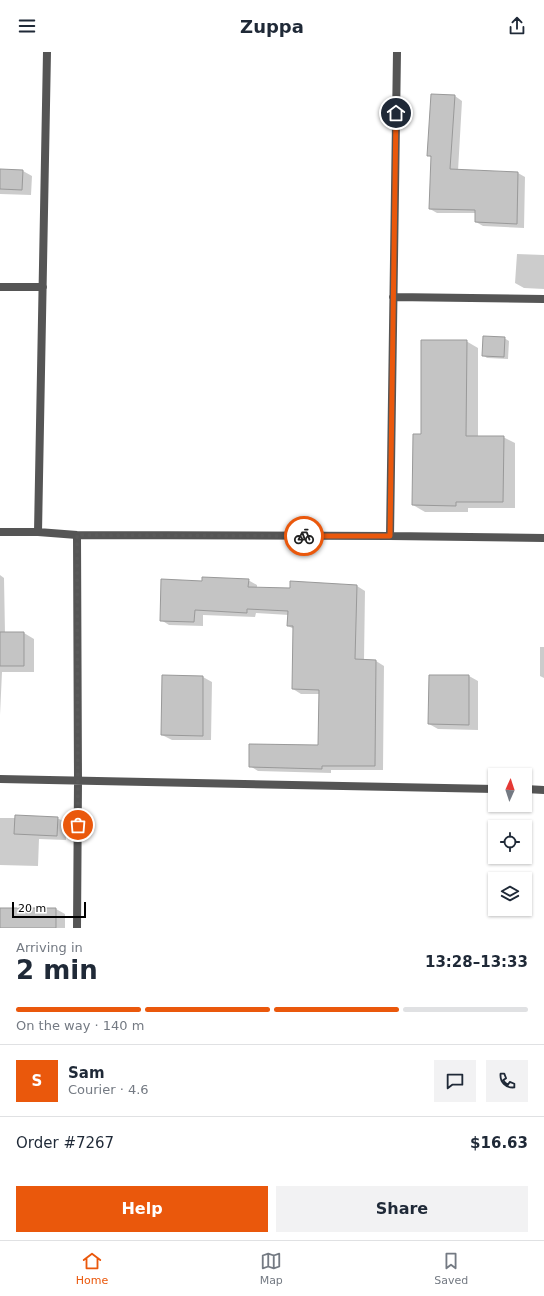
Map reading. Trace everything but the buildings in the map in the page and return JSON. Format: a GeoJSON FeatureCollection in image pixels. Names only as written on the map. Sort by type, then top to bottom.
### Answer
{"type":"FeatureCollection","features":[{"type":"Feature","properties":{"kind":"street"},"geometry":{"type":"LineString","coordinates":[[38,532],[47,52]]}},
{"type":"Feature","properties":{"kind":"street"},"geometry":{"type":"LineString","coordinates":[[390,536],[397,52]]}},
{"type":"Feature","properties":{"kind":"street"},"geometry":{"type":"LineString","coordinates":[[0,287],[43,287]]}},
{"type":"Feature","properties":{"kind":"street"},"geometry":{"type":"LineString","coordinates":[[393,297],[544,299]]}},
{"type":"Feature","properties":{"kind":"street"},"geometry":{"type":"LineString","coordinates":[[0,532],[38,532],[77,535],[544,538]]}},
{"type":"Feature","properties":{"kind":"street"},"geometry":{"type":"LineString","coordinates":[[77,535],[77,928]]}},
{"type":"Feature","properties":{"kind":"street"},"geometry":{"type":"LineString","coordinates":[[0,779],[488,789]]}},
{"type":"Feature","properties":{"kind":"street"},"geometry":{"type":"LineString","coordinates":[[532,789],[544,790]]}},
{"type":"Feature","properties":{"kind":"way so far"},"geometry":{"type":"LineString","coordinates":[[78,825],[77,535],[304,536]]}},
{"type":"Feature","properties":{"kind":"route"},"geometry":{"type":"LineString","coordinates":[[304,536],[390,536],[396,113]]}}]}
